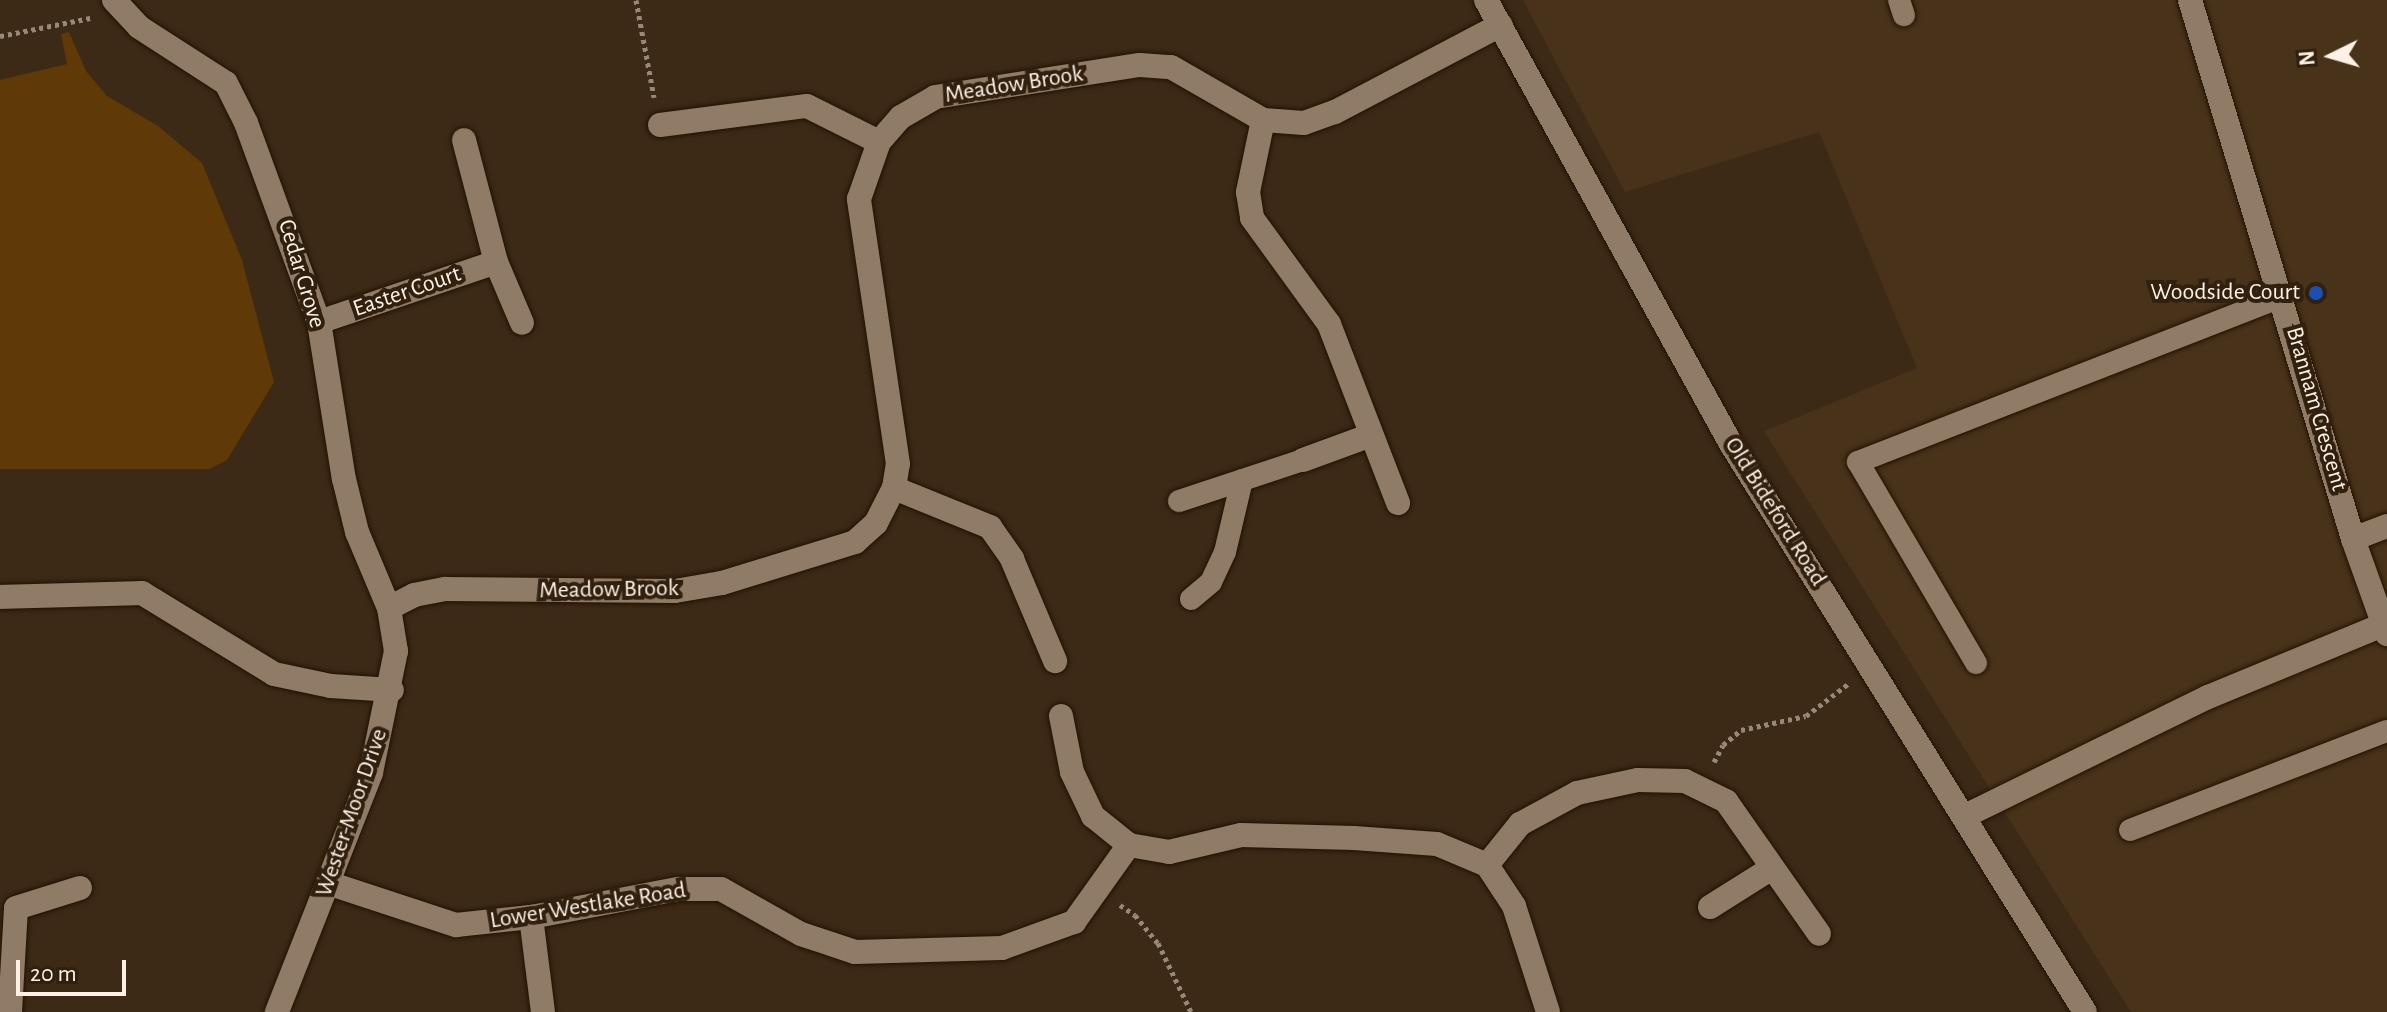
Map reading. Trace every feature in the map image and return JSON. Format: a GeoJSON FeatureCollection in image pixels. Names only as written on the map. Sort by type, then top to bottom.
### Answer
{"type":"FeatureCollection","features":[{"type":"Feature","properties":{"kind":"street","name":"Old Bideford Road"},"geometry":{"type":"LineString","coordinates":[[1486,0],[1731,444],[1868,658],[2085,1012]]}},
{"type":"Feature","properties":{"kind":"street","name":"Brannam Crescent"},"geometry":{"type":"LineString","coordinates":[[2190,0],[2283,296],[2353,539],[2385,629]]}},
{"type":"Feature","properties":{"kind":"street","name":"Cedar Grove"},"geometry":{"type":"LineString","coordinates":[[115,2],[139,27],[226,83],[279,205],[319,322],[347,492],[357,532],[389,608]]}},
{"type":"Feature","properties":{"kind":"street","name":"Meadow Brook"},"geometry":{"type":"LineString","coordinates":[[389,608],[414,595],[445,589],[675,591],[722,583],[855,542],[876,523],[894,488],[898,464],[859,199],[879,142],[901,117],[935,97],[1140,65],[1171,67],[1263,120],[1304,123],[1335,112],[1501,25]]}},
{"type":"Feature","properties":{"kind":"street"},"geometry":{"type":"LineString","coordinates":[[660,125],[807,106],[879,142]]}},
{"type":"Feature","properties":{"kind":"street"},"geometry":{"type":"LineString","coordinates":[[1263,120],[1248,192],[1252,218],[1329,324],[1398,503]]}},
{"type":"Feature","properties":{"kind":"street"},"geometry":{"type":"LineString","coordinates":[[464,140],[496,262],[522,323]]}},
{"type":"Feature","properties":{"kind":"street","name":"Easter Court"},"geometry":{"type":"LineString","coordinates":[[319,322],[496,262]]}},
{"type":"Feature","properties":{"kind":"street"},"geometry":{"type":"LineString","coordinates":[[1303,460],[1371,435]]}},
{"type":"Feature","properties":{"kind":"street"},"geometry":{"type":"LineString","coordinates":[[894,488],[950,507],[990,527],[1012,559],[1055,661]]}},
{"type":"Feature","properties":{"kind":"street"},"geometry":{"type":"LineString","coordinates":[[2353,539],[2387,526]]}},
{"type":"Feature","properties":{"kind":"street"},"geometry":{"type":"LineString","coordinates":[[0,597],[142,593],[274,674],[331,686],[392,690]]}},
{"type":"Feature","properties":{"kind":"street","name":"Wester-Moor Drive"},"geometry":{"type":"LineString","coordinates":[[277,1012],[331,884],[371,773],[392,690],[396,651],[389,608]]}},
{"type":"Feature","properties":{"kind":"street"},"geometry":{"type":"LineString","coordinates":[[1965,816],[2208,697],[2385,629]]}},
{"type":"Feature","properties":{"kind":"street"},"geometry":{"type":"LineString","coordinates":[[1061,716],[1072,772],[1093,816],[1129,845],[1169,852],[1241,835],[1354,838],[1437,844],[1487,865],[1514,906],[1548,1012]]}},
{"type":"Feature","properties":{"kind":"street"},"geometry":{"type":"LineString","coordinates":[[1487,865],[1520,824],[1577,793],[1638,780],[1685,781],[1726,801],[1819,934]]}},
{"type":"Feature","properties":{"kind":"street","name":"Lower Westlake Road"},"geometry":{"type":"LineString","coordinates":[[331,884],[456,925],[531,917],[678,889],[721,889],[801,934],[855,952],[1002,948],[1074,922],[1129,845]]}},
{"type":"Feature","properties":{"kind":"street"},"geometry":{"type":"LineString","coordinates":[[1710,907],[1772,868]]}},
{"type":"Feature","properties":{"kind":"street"},"geometry":{"type":"LineString","coordinates":[[10,1012],[8,905],[80,888]]}},
{"type":"Feature","properties":{"kind":"street"},"geometry":{"type":"LineString","coordinates":[[531,917],[543,1012]]}},
{"type":"Feature","properties":{"kind":"lane"},"geometry":{"type":"LineString","coordinates":[[1976,663],[1858,462],[2283,296]]}},
{"type":"Feature","properties":{"kind":"lane"},"geometry":{"type":"LineString","coordinates":[[1179,501],[1303,460]]}},
{"type":"Feature","properties":{"kind":"lane"},"geometry":{"type":"LineString","coordinates":[[1191,599],[1211,582],[1225,552],[1242,480]]}},
{"type":"Feature","properties":{"kind":"lane"},"geometry":{"type":"LineString","coordinates":[[2130,830],[2387,731]]}},
{"type":"Feature","properties":{"kind":"path"},"geometry":{"type":"LineString","coordinates":[[636,0],[660,125]]}},
{"type":"Feature","properties":{"kind":"path"},"geometry":{"type":"LineString","coordinates":[[0,36],[86,20],[115,2]]}},
{"type":"Feature","properties":{"kind":"path"},"geometry":{"type":"LineString","coordinates":[[1700,788],[1723,745],[1741,730],[1806,716],[1845,688],[1868,658]]}},
{"type":"Feature","properties":{"kind":"path"},"geometry":{"type":"LineString","coordinates":[[1097,891],[1135,915],[1158,943],[1191,1012]]}},
{"type":"Feature","properties":{"kind":"shaded area"},"geometry":{"type":"Polygon","coordinates":[[[1523,0],[2387,0],[2387,1012],[2131,1012],[1764,431],[1917,368],[1819,132],[1625,192],[1523,0]]]}},
{"type":"Feature","properties":{"kind":"shaded area"},"geometry":{"type":"Polygon","coordinates":[[[69,32],[86,71],[107,96],[158,126],[202,163],[242,260],[274,382],[227,460],[209,469],[0,469],[0,80],[67,64],[61,34],[69,32]]]}},
{"type":"Feature","properties":{"kind":"place","name":"Woodside Court"},"geometry":{"type":"Point","coordinates":[2316,293]}}]}
